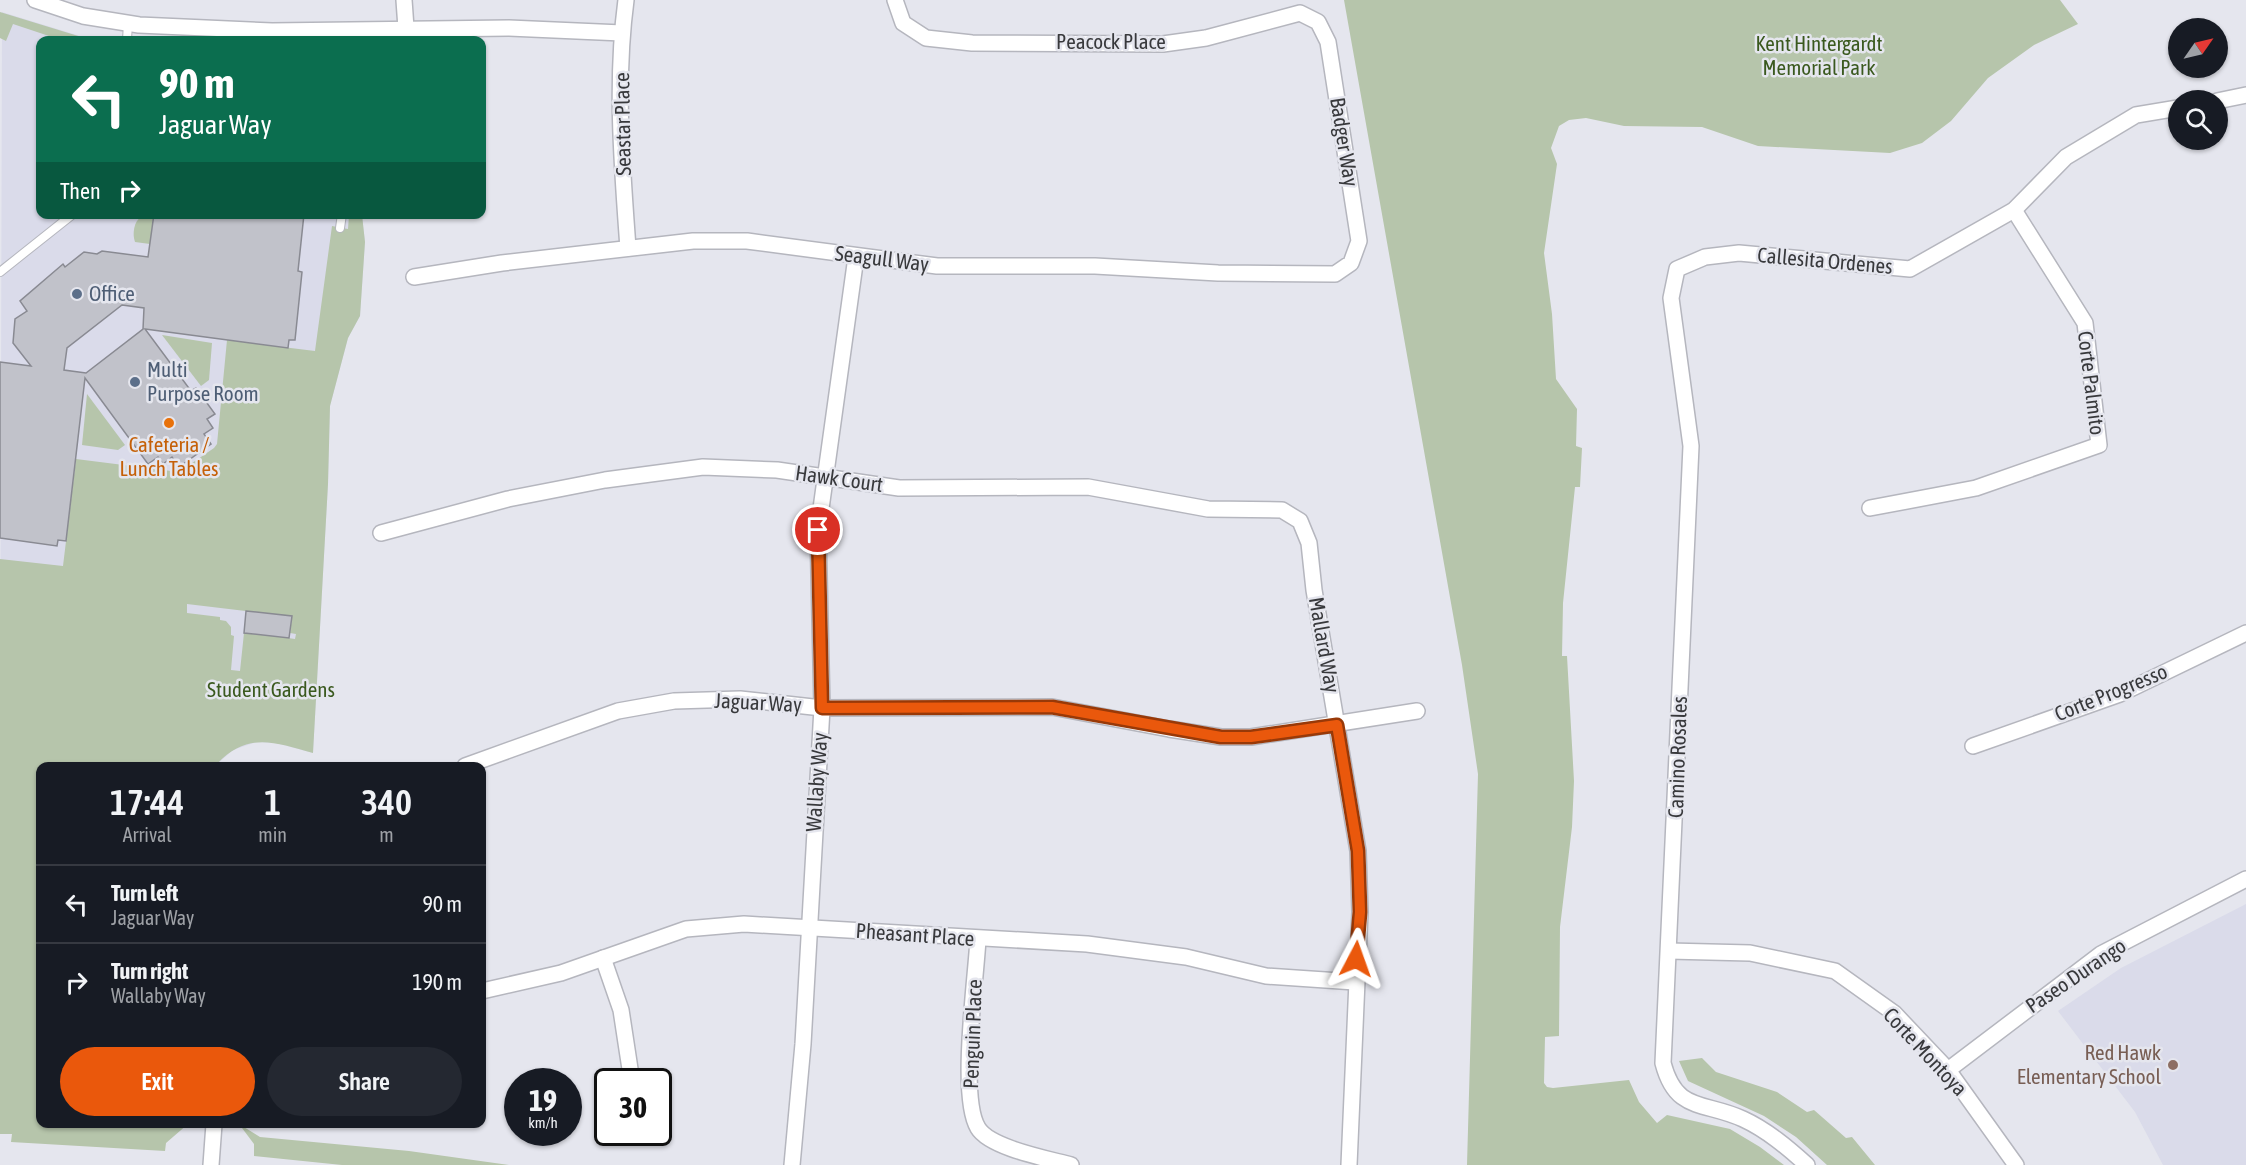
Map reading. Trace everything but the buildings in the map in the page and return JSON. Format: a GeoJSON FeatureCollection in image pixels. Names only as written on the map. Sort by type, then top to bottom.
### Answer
{"type":"FeatureCollection","features":[{"type":"Feature","properties":{"kind":"street"},"geometry":{"type":"LineString","coordinates":[[35,0],[83,16],[128,23],[347,35],[406,28],[509,28],[622,33]]}},
{"type":"Feature","properties":{"kind":"street"},"geometry":{"type":"LineString","coordinates":[[404,0],[406,28]]}},
{"type":"Feature","properties":{"kind":"street","name":"Seastar Place"},"geometry":{"type":"LineString","coordinates":[[626,0],[622,33],[621,151],[628,248]]}},
{"type":"Feature","properties":{"kind":"street","name":"Peacock Place"},"geometry":{"type":"LineString","coordinates":[[895,0],[903,23],[926,38],[972,43],[1163,44],[1206,38],[1300,14],[1318,22]]}},
{"type":"Feature","properties":{"kind":"street","name":"Badger Way"},"geometry":{"type":"LineString","coordinates":[[1318,22],[1328,42],[1359,241],[1351,263]]}},
{"type":"Feature","properties":{"kind":"street"},"geometry":{"type":"LineString","coordinates":[[2228,98],[2246,95]]}},
{"type":"Feature","properties":{"kind":"street","name":"Callesita Ordenes"},"geometry":{"type":"LineString","coordinates":[[1677,269],[1705,256],[1738,253],[1910,269],[2014,210],[2066,157],[2136,115],[2168,110]]}},
{"type":"Feature","properties":{"kind":"street","name":"Corte Palmito"},"geometry":{"type":"LineString","coordinates":[[1870,508],[1976,488],[2099,445],[2085,323],[2014,210]]}},
{"type":"Feature","properties":{"kind":"street","name":"Seagull Way"},"geometry":{"type":"LineString","coordinates":[[414,277],[502,263],[693,241],[747,241],[937,266],[1095,266],[1284,275],[1335,274],[1351,263]]}},
{"type":"Feature","properties":{"kind":"street","name":"Wallaby Way"},"geometry":{"type":"LineString","coordinates":[[792,1165],[796,1135],[822,708],[818,530],[856,257]]}},
{"type":"Feature","properties":{"kind":"street","name":"Camino Rosales"},"geometry":{"type":"LineString","coordinates":[[1677,269],[1671,298],[1691,446],[1663,1063],[1668,1084],[1682,1099],[1744,1119],[1786,1146],[1807,1165]]}},
{"type":"Feature","properties":{"kind":"street","name":"Hawk Court"},"geometry":{"type":"LineString","coordinates":[[381,533],[508,499],[605,480],[703,467],[777,470],[899,488],[1088,487],[1208,509],[1282,510],[1300,521]]}},
{"type":"Feature","properties":{"kind":"street","name":"Mallard Way"},"geometry":{"type":"LineString","coordinates":[[1300,521],[1309,543],[1314,590],[1358,851],[1360,912],[1355,982],[1349,1165]]}},
{"type":"Feature","properties":{"kind":"street","name":"Corte Progresso"},"geometry":{"type":"LineString","coordinates":[[1973,746],[2120,694],[2246,633]]}},
{"type":"Feature","properties":{"kind":"street","name":"Jaguar Way"},"geometry":{"type":"LineString","coordinates":[[476,762],[618,711],[674,701],[740,699],[822,708],[1052,707],[1221,737],[1251,737],[1417,711]]}},
{"type":"Feature","properties":{"kind":"street","name":"Paseo Durango"},"geometry":{"type":"LineString","coordinates":[[1948,1070],[2101,954],[2246,879]]}},
{"type":"Feature","properties":{"kind":"street","name":"Pheasant Place"},"geometry":{"type":"LineString","coordinates":[[486,990],[561,973],[686,929],[744,924],[1087,944],[1186,957],[1266,976],[1355,982]]}},
{"type":"Feature","properties":{"kind":"street","name":"Penguin Place"},"geometry":{"type":"LineString","coordinates":[[978,939],[970,1063],[970,1100],[978,1129],[1004,1146],[1071,1165]]}},
{"type":"Feature","properties":{"kind":"street","name":"Corte Montoya"},"geometry":{"type":"LineString","coordinates":[[1669,951],[1750,953],[1834,971],[1894,1013],[1948,1070],[2016,1165]]}},
{"type":"Feature","properties":{"kind":"street"},"geometry":{"type":"LineString","coordinates":[[603,958],[621,1010],[630,1068]]}},
{"type":"Feature","properties":{"kind":"street"},"geometry":{"type":"LineString","coordinates":[[211,1165],[214,1128]]}},
{"type":"Feature","properties":{"kind":"lane"},"geometry":{"type":"LineString","coordinates":[[127,36],[128,23]]}},
{"type":"Feature","properties":{"kind":"lane"},"geometry":{"type":"LineString","coordinates":[[0,272],[67,219]]}},
{"type":"Feature","properties":{"kind":"lane"},"geometry":{"type":"LineString","coordinates":[[340,228],[341,219]]}},
{"type":"Feature","properties":{"kind":"shaded area"},"geometry":{"type":"Polygon","coordinates":[[[2,12],[80,36],[36,36],[36,219],[362,219],[365,242],[360,316],[348,338],[330,406],[328,484],[313,753],[276,743],[257,742],[233,750],[220,762],[36,762],[36,767],[0,776],[2,12]]]}},
{"type":"Feature","properties":{"kind":"shaded area","name":"Red Hawk Elementary School"},"geometry":{"type":"Polygon","coordinates":[[[2246,904],[2246,1165],[2163,1165],[2135,1112],[2058,1011],[2121,968],[2246,904]]]}},
{"type":"Feature","properties":{"kind":"green space","name":"Kent Hintergardt Memorial Park"},"geometry":{"type":"Polygon","coordinates":[[[1344,0],[2060,0],[2078,24],[2034,45],[1988,78],[1951,121],[1922,143],[1890,153],[1758,146],[1702,127],[1624,126],[1586,118],[1569,120],[1559,126],[1551,148],[1557,164],[1544,253],[1552,314],[1556,379],[1577,409],[1576,446],[1582,448],[1580,487],[1575,487],[1563,603],[1562,656],[1567,656],[1574,781],[1572,827],[1560,927],[1559,1036],[1545,1037],[1544,1083],[1547,1087],[1553,1088],[1629,1080],[1639,1102],[1657,1123],[1667,1115],[1730,1129],[1784,1165],[1467,1165],[1478,774],[1462,665],[1344,0]]]}},
{"type":"Feature","properties":{"kind":"green space"},"geometry":{"type":"Polygon","coordinates":[[[0,12],[78,36],[49,36],[13,24],[6,41],[0,38],[0,12]]]}},
{"type":"Feature","properties":{"kind":"green space"},"geometry":{"type":"Polygon","coordinates":[[[153,219],[150,244],[135,242],[134,228],[137,221],[153,219]]]}},
{"type":"Feature","properties":{"kind":"green space","name":"Student Gardens"},"geometry":{"type":"Polygon","coordinates":[[[349,219],[362,219],[365,242],[360,316],[348,338],[330,406],[328,484],[313,753],[285,745],[261,742],[238,748],[219,762],[36,762],[36,1128],[183,1128],[166,1143],[165,1151],[11,1142],[12,1134],[0,1134],[0,559],[63,566],[76,459],[179,472],[214,448],[217,444],[227,340],[315,351],[332,226],[348,229],[349,219]],[[187,604],[187,613],[220,617],[220,620],[226,621],[231,627],[231,635],[234,636],[231,670],[240,671],[244,633],[261,635],[263,613],[187,604]],[[292,617],[274,636],[295,639],[296,634],[290,633],[292,617]]]}},
{"type":"Feature","properties":{"kind":"green space"},"geometry":{"type":"Polygon","coordinates":[[[162,335],[212,343],[209,380],[201,386],[162,335]]]}},
{"type":"Feature","properties":{"kind":"green space"},"geometry":{"type":"Polygon","coordinates":[[[87,394],[125,445],[118,450],[82,445],[87,394]]]}},
{"type":"Feature","properties":{"kind":"green space"},"geometry":{"type":"Polygon","coordinates":[[[1702,1058],[1716,1072],[1777,1092],[1807,1112],[1814,1110],[1846,1138],[1852,1137],[1875,1165],[1827,1165],[1796,1137],[1764,1116],[1688,1081],[1679,1061],[1702,1058]]]}},
{"type":"Feature","properties":{"kind":"green space"},"geometry":{"type":"Polygon","coordinates":[[[242,1128],[260,1137],[409,1151],[509,1165],[342,1165],[254,1156],[254,1144],[242,1128]]]}},
{"type":"Feature","properties":{"kind":"place","name":"Office"},"geometry":{"type":"Point","coordinates":[77,294]}},
{"type":"Feature","properties":{"kind":"place","name":"Multi Purpose Room"},"geometry":{"type":"Point","coordinates":[135,382]}},
{"type":"Feature","properties":{"kind":"place","name":"Cafeteria / Lunch Tables"},"geometry":{"type":"Point","coordinates":[169,423]}},
{"type":"Feature","properties":{"kind":"place","name":"Red Hawk Elementary School"},"geometry":{"type":"Point","coordinates":[2173,1065]}},
{"type":"Feature","properties":{"kind":"route"},"geometry":{"type":"LineString","coordinates":[[818,530],[822,708],[1026,705],[1091,713],[1221,737],[1251,737],[1337,725],[1351,797],[1358,851],[1360,912],[1356,959]]}}]}
